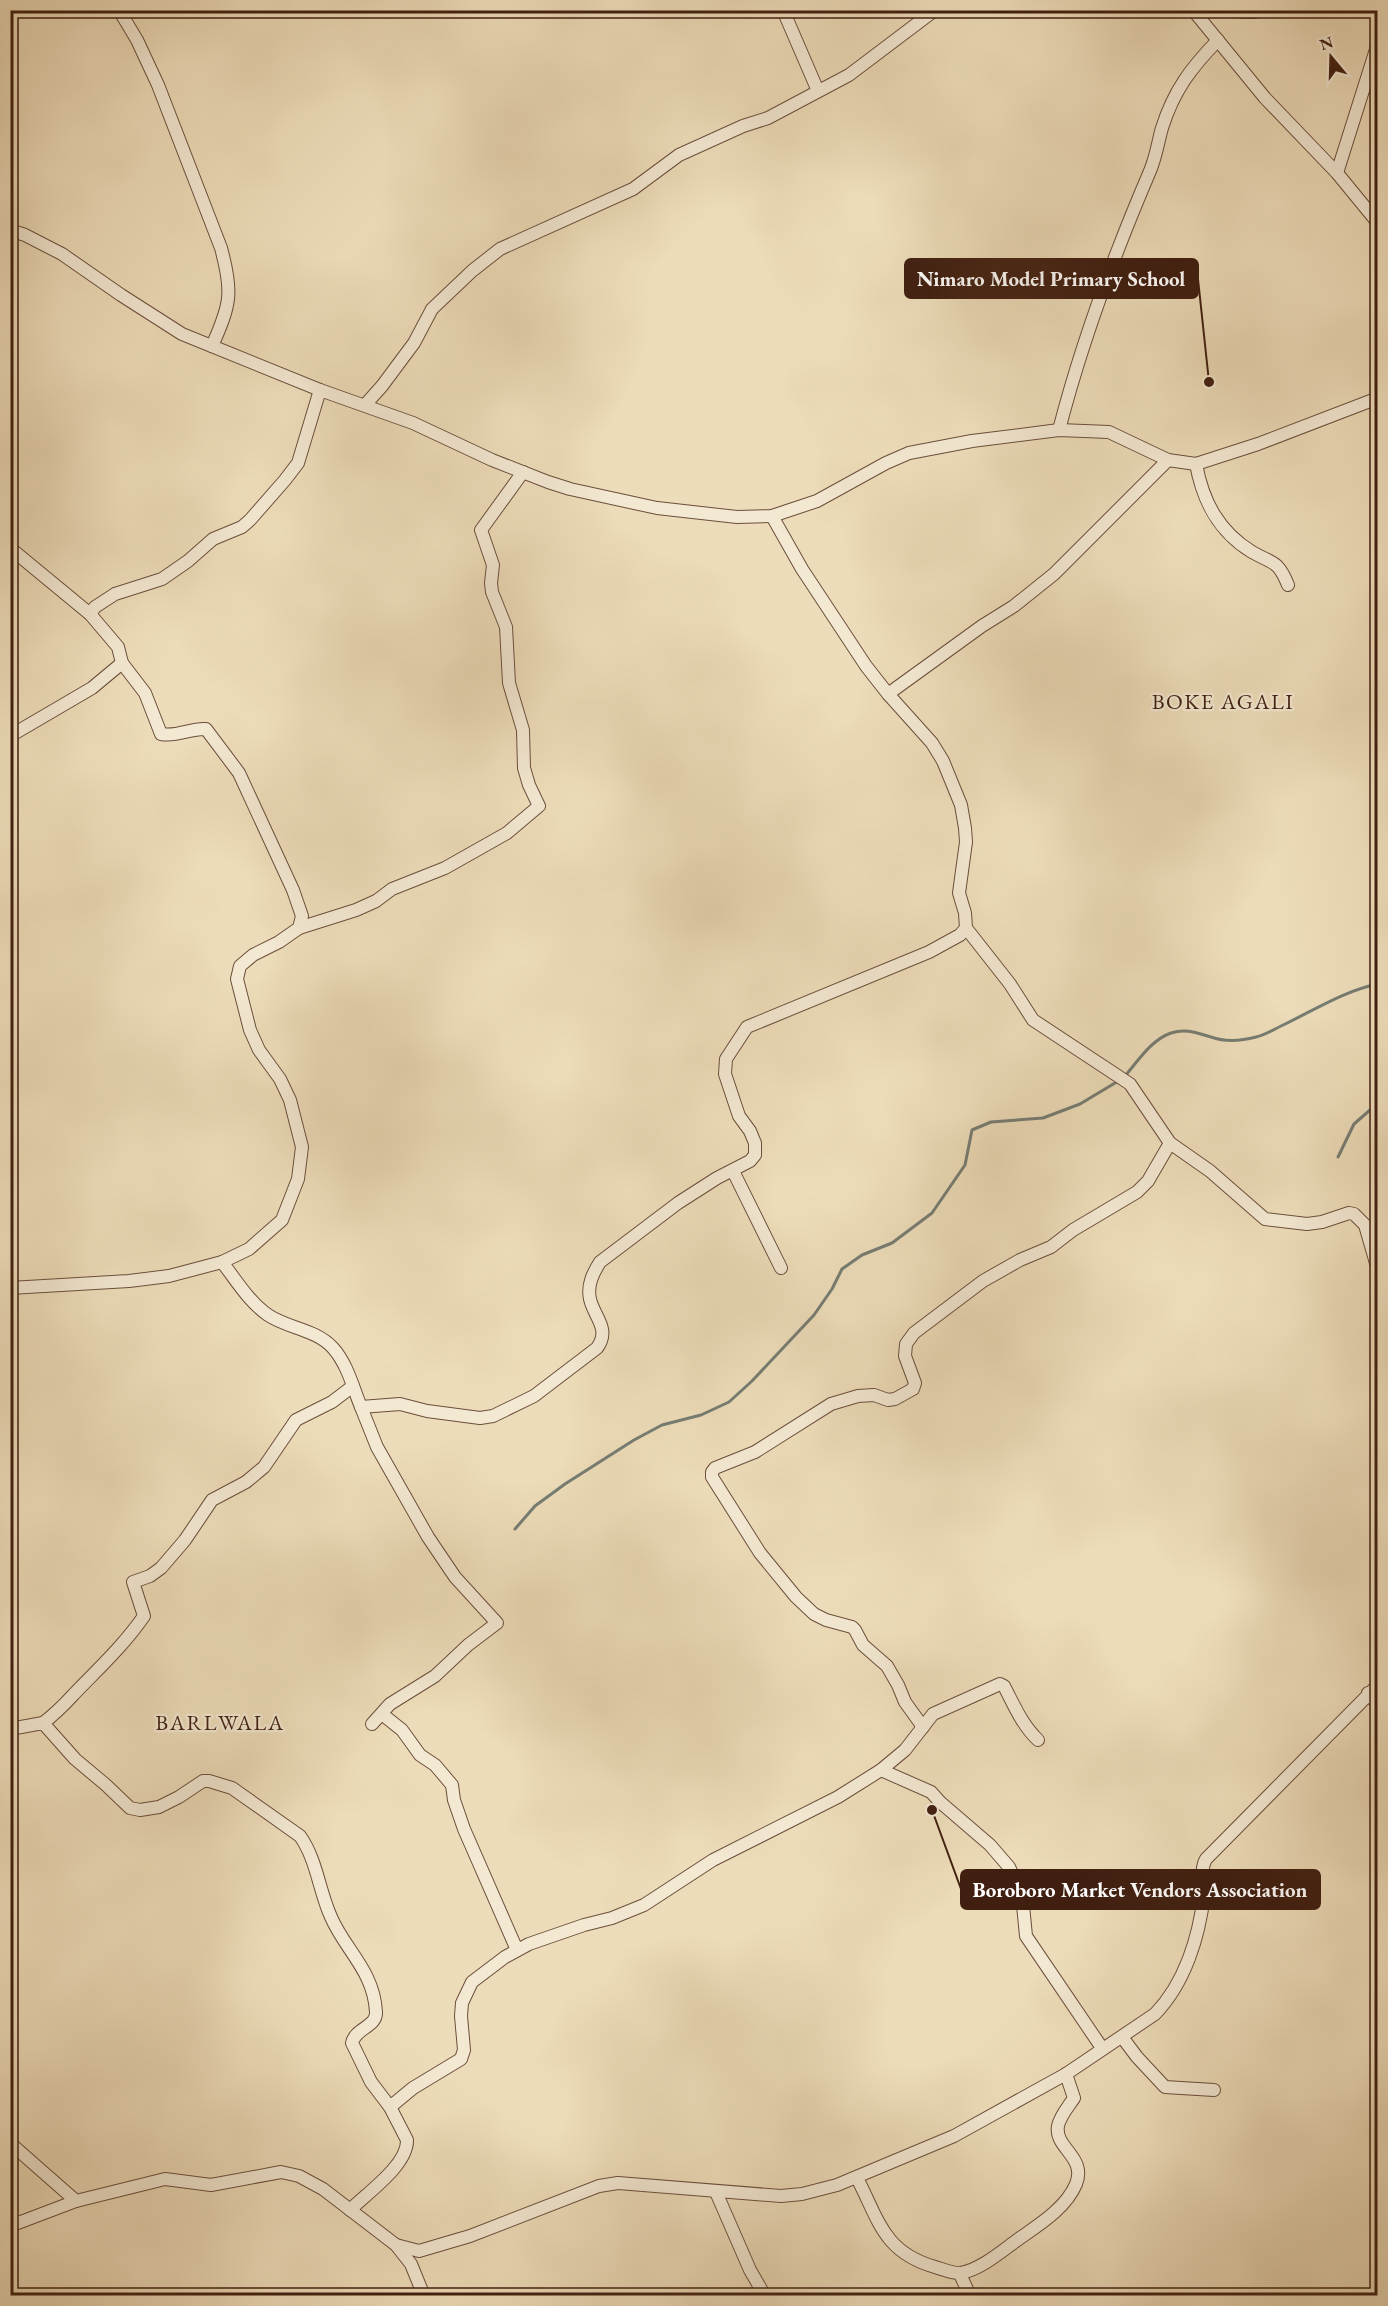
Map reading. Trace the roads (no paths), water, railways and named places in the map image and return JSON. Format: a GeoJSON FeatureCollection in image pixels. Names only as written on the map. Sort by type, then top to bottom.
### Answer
{"type":"FeatureCollection","features":[{"type":"Feature","properties":{"kind":"street"},"geometry":{"type":"LineString","coordinates":[[119,10],[137,40],[158,85],[221,248],[228,273],[229,301],[225,318],[212,346]]}},
{"type":"Feature","properties":{"kind":"street"},"geometry":{"type":"LineString","coordinates":[[783,10],[818,90]]}},
{"type":"Feature","properties":{"kind":"street"},"geometry":{"type":"LineString","coordinates":[[365,405],[414,343],[432,309],[472,271],[500,249],[633,189],[679,155],[743,126],[768,118],[849,75],[935,10]]}},
{"type":"Feature","properties":{"kind":"street"},"geometry":{"type":"LineString","coordinates":[[1193,10],[1265,98],[1336,173],[1377,223]]}},
{"type":"Feature","properties":{"kind":"street"},"geometry":{"type":"LineString","coordinates":[[1209,10],[1252,12],[1265,10]]}},
{"type":"Feature","properties":{"kind":"street"},"geometry":{"type":"LineString","coordinates":[[1059,430],[1089,327],[1130,216],[1156,157],[1169,107],[1193,66],[1218,40]]}},
{"type":"Feature","properties":{"kind":"street"},"geometry":{"type":"LineString","coordinates":[[1336,173],[1377,43]]}},
{"type":"Feature","properties":{"kind":"street"},"geometry":{"type":"LineString","coordinates":[[10,230],[42,243],[182,334],[320,390],[413,423],[523,472],[570,489],[657,508],[737,518],[772,516],[817,501],[909,453],[982,439],[1059,430],[1108,432],[1168,460],[1196,464],[1258,444],[1377,398]]}},
{"type":"Feature","properties":{"kind":"street"},"geometry":{"type":"LineString","coordinates":[[90,614],[115,594],[162,579],[188,561],[213,539],[242,527],[250,520],[298,463],[320,390]]}},
{"type":"Feature","properties":{"kind":"street"},"geometry":{"type":"LineString","coordinates":[[888,694],[982,626],[1014,606],[1054,574],[1168,460]]}},
{"type":"Feature","properties":{"kind":"street"},"geometry":{"type":"LineString","coordinates":[[1196,464],[1202,489],[1223,529],[1249,549],[1281,568],[1288,585]]}},
{"type":"Feature","properties":{"kind":"street"},"geometry":{"type":"LineString","coordinates":[[10,1288],[129,1281],[170,1276],[222,1262],[249,1250],[282,1220],[298,1179],[302,1147],[291,1100],[254,1040],[237,979],[240,966],[253,955],[279,942],[299,928],[356,910],[376,901],[392,889],[445,868],[507,833],[539,806],[524,768],[523,730],[509,683],[506,627],[492,591],[493,565],[481,530],[523,472]]}},
{"type":"Feature","properties":{"kind":"street"},"geometry":{"type":"LineString","coordinates":[[772,516],[802,569],[866,666],[932,743],[943,761],[961,805],[966,842],[959,893],[965,913],[966,928],[1010,984],[1033,1020],[1130,1084],[1170,1143],[1210,1171],[1265,1219],[1307,1224],[1322,1222],[1349,1213],[1358,1217],[1365,1225],[1377,1270]]}},
{"type":"Feature","properties":{"kind":"street"},"geometry":{"type":"LineString","coordinates":[[10,548],[90,614],[118,647],[122,663],[145,693],[161,734],[180,735],[196,728],[206,729],[239,773],[293,890],[302,916],[299,928]]}},
{"type":"Feature","properties":{"kind":"street"},"geometry":{"type":"LineString","coordinates":[[10,736],[92,688],[122,663]]}},
{"type":"Feature","properties":{"kind":"street"},"geometry":{"type":"LineString","coordinates":[[361,1407],[400,1404],[427,1411],[480,1418],[493,1416],[534,1396],[597,1348],[603,1333],[602,1325],[590,1297],[593,1274],[600,1262],[678,1203],[750,1161],[755,1155],[755,1143],[739,1116],[725,1074],[726,1059],[747,1027],[930,952],[960,935],[966,928]]}},
{"type":"Feature","properties":{"kind":"street"},"geometry":{"type":"LineString","coordinates":[[923,1727],[905,1702],[887,1666],[863,1645],[855,1630],[814,1614],[796,1597],[751,1539],[712,1478],[712,1472],[715,1467],[754,1452],[831,1404],[843,1399],[874,1395],[888,1400],[908,1393],[913,1389],[915,1383],[905,1356],[906,1344],[914,1333],[983,1281],[1020,1260],[1051,1247],[1073,1230],[1137,1192],[1148,1181],[1170,1143]]}},
{"type":"Feature","properties":{"kind":"street"},"geometry":{"type":"LineString","coordinates":[[733,1171],[782,1268]]}},
{"type":"Feature","properties":{"kind":"street"},"geometry":{"type":"LineString","coordinates":[[1365,1225],[1377,1223]]}},
{"type":"Feature","properties":{"kind":"street"},"geometry":{"type":"LineString","coordinates":[[222,1262],[253,1301],[269,1315],[324,1339],[343,1362],[377,1447],[438,1553],[455,1577],[497,1623],[468,1645],[435,1676],[390,1704],[372,1724]]}},
{"type":"Feature","properties":{"kind":"street"},"geometry":{"type":"LineString","coordinates":[[10,1729],[44,1724],[60,1711],[114,1654],[144,1616],[133,1582],[150,1576],[161,1568],[185,1540],[212,1500],[246,1482],[264,1467],[296,1420],[332,1402],[353,1386]]}},
{"type":"Feature","properties":{"kind":"street"},"geometry":{"type":"LineString","coordinates":[[390,2107],[413,2088],[461,2059],[464,2050],[462,2003],[472,1982],[517,1950],[644,1905],[713,1860],[806,1815],[881,1770],[904,1750],[928,1718],[939,1710],[1002,1684],[1017,1713],[1031,1734],[1038,1740]]}},
{"type":"Feature","properties":{"kind":"street"},"geometry":{"type":"LineString","coordinates":[[1373,1689],[1377,1706]]}},
{"type":"Feature","properties":{"kind":"street"},"geometry":{"type":"LineString","coordinates":[[396,2245],[413,2250],[428,2249],[470,2236],[599,2186],[618,2183],[782,2196],[811,2192],[857,2178],[954,2136],[1066,2074],[1155,2014],[1168,2001],[1186,1965],[1198,1930],[1204,1893],[1202,1872],[1206,1859],[1373,1689]]}},
{"type":"Feature","properties":{"kind":"street"},"geometry":{"type":"LineString","coordinates":[[382,1714],[402,1730],[420,1755],[435,1765],[452,1785],[454,1800],[464,1829],[517,1950]]}},
{"type":"Feature","properties":{"kind":"street"},"geometry":{"type":"LineString","coordinates":[[44,1724],[75,1759],[130,1808],[140,1810],[159,1806],[179,1797],[202,1781],[209,1781],[232,1788],[300,1836],[318,1876],[335,1927],[359,1960],[369,1984],[376,2012],[375,2018],[357,2034],[352,2043],[371,2082],[390,2107],[407,2140],[407,2146],[398,2166],[350,2210]]}},
{"type":"Feature","properties":{"kind":"street"},"geometry":{"type":"LineString","coordinates":[[881,1770],[931,1792],[990,1845],[1009,1867],[1022,1895],[1026,1936],[1102,2049]]}},
{"type":"Feature","properties":{"kind":"street"},"geometry":{"type":"LineString","coordinates":[[1122,2037],[1165,2087],[1215,2090]]}},
{"type":"Feature","properties":{"kind":"street"},"geometry":{"type":"LineString","coordinates":[[857,2178],[879,2226],[897,2249],[927,2265],[960,2274],[994,2256],[1044,2221],[1076,2184],[1079,2172],[1076,2162],[1058,2132],[1058,2125],[1074,2098],[1066,2074]]}},
{"type":"Feature","properties":{"kind":"street"},"geometry":{"type":"LineString","coordinates":[[10,2143],[76,2201]]}},
{"type":"Feature","properties":{"kind":"street"},"geometry":{"type":"LineString","coordinates":[[10,2226],[76,2201],[165,2179],[195,2181],[211,2185],[281,2172],[299,2176],[323,2189],[396,2245],[411,2264],[424,2295]]}},
{"type":"Feature","properties":{"kind":"street"},"geometry":{"type":"LineString","coordinates":[[716,2192],[750,2270],[765,2295]]}},
{"type":"Feature","properties":{"kind":"street"},"geometry":{"type":"LineString","coordinates":[[960,2274],[970,2295]]}},
{"type":"Feature","properties":{"kind":"waterway"},"geometry":{"type":"LineString","coordinates":[[1125,1076],[1151,1046],[1171,1033],[1191,1032],[1227,1040],[1259,1036],[1340,996],[1378,984]]}},
{"type":"Feature","properties":{"kind":"waterway"},"geometry":{"type":"LineString","coordinates":[[515,1529],[535,1506],[634,1440],[662,1425],[701,1415],[729,1402],[814,1315],[832,1289],[842,1269],[862,1255],[892,1243],[932,1213],[965,1165],[972,1130],[991,1122],[1043,1118],[1080,1104],[1120,1080]]}},
{"type":"Feature","properties":{"kind":"waterway"},"geometry":{"type":"LineString","coordinates":[[1338,1157],[1354,1124],[1378,1103]]}},
{"type":"Feature","properties":{"kind":"place","name":"Nimaro Model Primary School"},"geometry":{"type":"Point","coordinates":[1209,382]}},
{"type":"Feature","properties":{"kind":"place","name":"Boroboro Market Vendors Association"},"geometry":{"type":"Point","coordinates":[932,1810]}},
{"type":"Feature","properties":{"kind":"district","name":"BOKE AGALI"},"geometry":{"type":"Point","coordinates":[1223,701]}},
{"type":"Feature","properties":{"kind":"district","name":"BARLWALA"},"geometry":{"type":"Point","coordinates":[220,1722]}}]}
